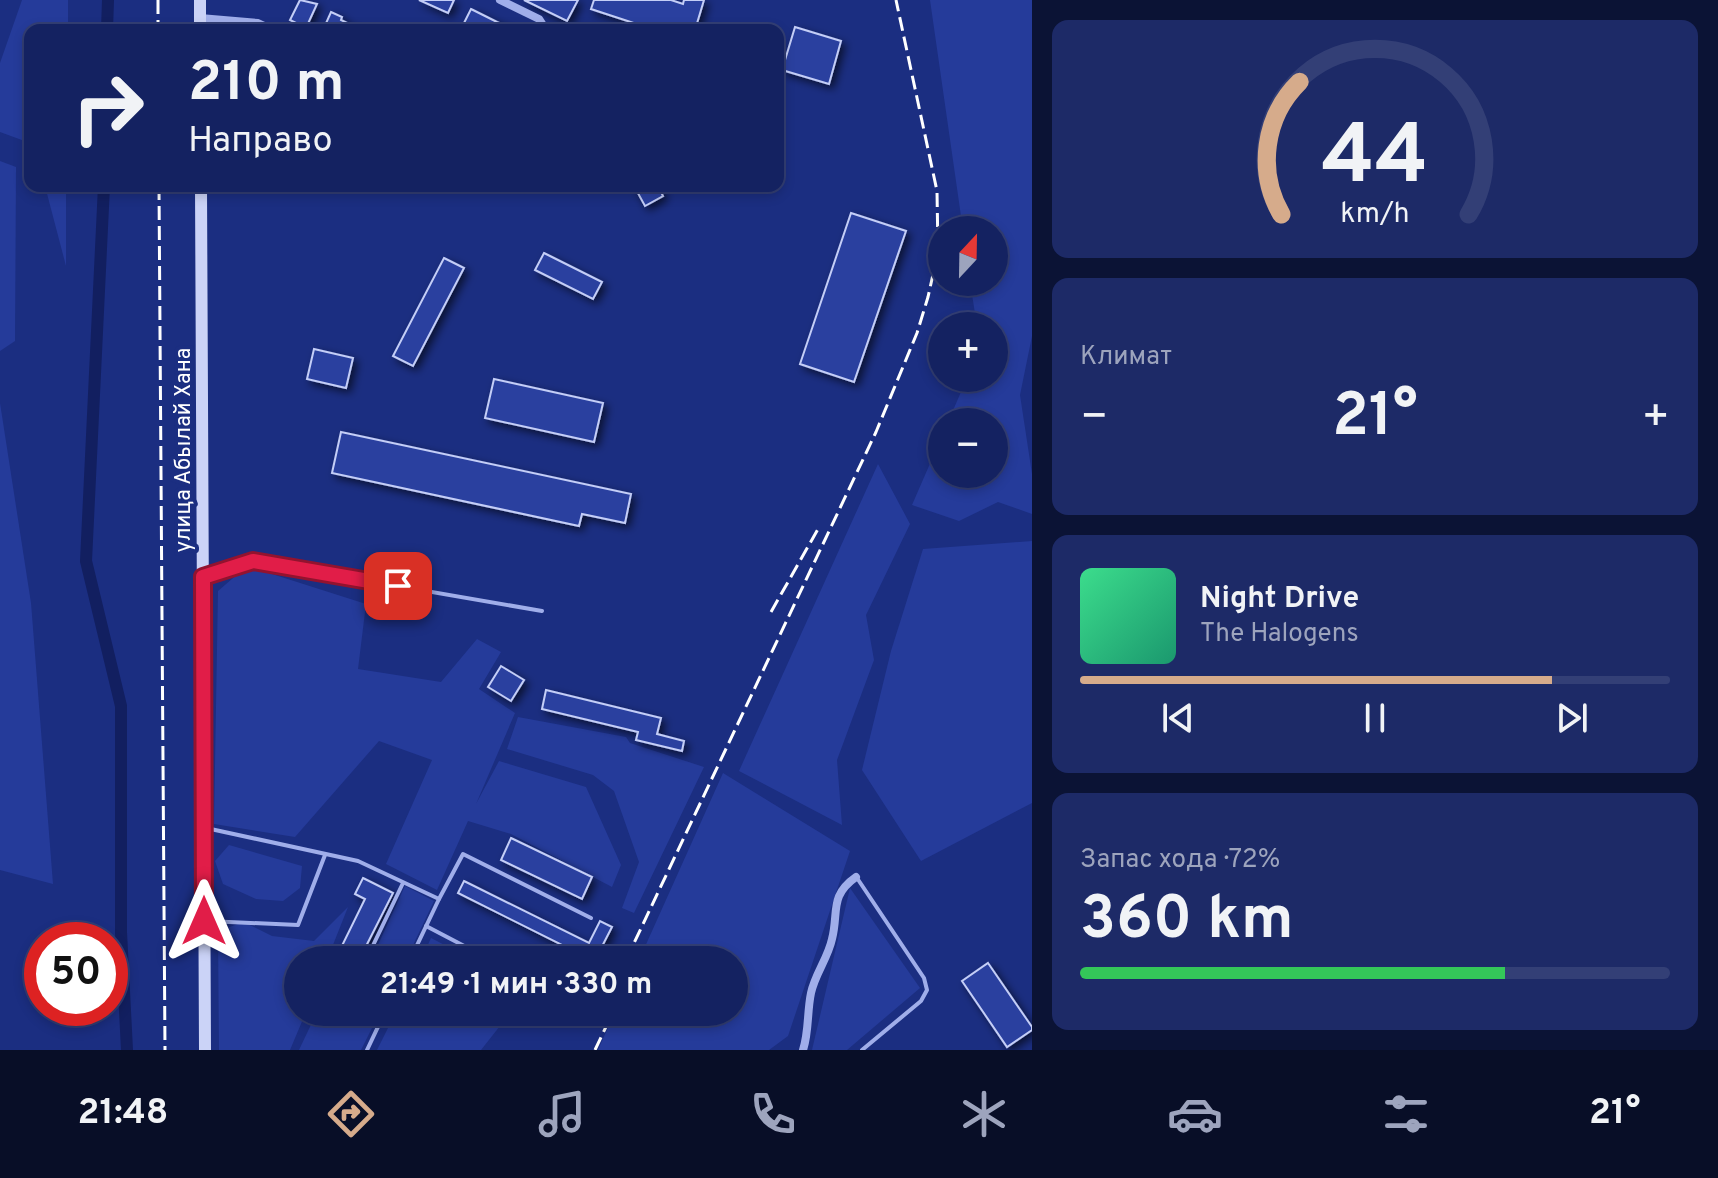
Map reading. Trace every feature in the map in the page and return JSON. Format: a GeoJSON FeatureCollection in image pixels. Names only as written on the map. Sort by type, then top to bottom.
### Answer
{"type":"FeatureCollection","features":[{"type":"Feature","properties":{"kind":"main road"},"geometry":{"type":"LineString","coordinates":[[200,0],[200,24]]}},
{"type":"Feature","properties":{"kind":"main road","name":"улица Абылай Хана"},"geometry":{"type":"LineString","coordinates":[[201,192],[205,1050]]}},
{"type":"Feature","properties":{"kind":"street"},"geometry":{"type":"LineString","coordinates":[[500,0],[539,19],[542,24]]}},
{"type":"Feature","properties":{"kind":"street"},"geometry":{"type":"LineString","coordinates":[[200,24],[260,24]]}},
{"type":"Feature","properties":{"kind":"street"},"geometry":{"type":"LineString","coordinates":[[803,1050],[811,994],[832,940],[837,898],[845,885],[856,877]]}},
{"type":"Feature","properties":{"kind":"lane"},"geometry":{"type":"LineString","coordinates":[[203,577],[253,561],[542,611]]}},
{"type":"Feature","properties":{"kind":"lane"},"geometry":{"type":"LineString","coordinates":[[204,828],[358,861],[439,899]]}},
{"type":"Feature","properties":{"kind":"lane"},"geometry":{"type":"LineString","coordinates":[[204,921],[298,925],[326,854]]}},
{"type":"Feature","properties":{"kind":"lane"},"geometry":{"type":"LineString","coordinates":[[417,946],[463,854],[591,918]]}},
{"type":"Feature","properties":{"kind":"lane"},"geometry":{"type":"LineString","coordinates":[[856,877],[924,978],[927,990],[921,1001],[862,1050]]}},
{"type":"Feature","properties":{"kind":"lane"},"geometry":{"type":"LineString","coordinates":[[373,946],[403,882]]}},
{"type":"Feature","properties":{"kind":"lane"},"geometry":{"type":"LineString","coordinates":[[426,926],[464,946]]}},
{"type":"Feature","properties":{"kind":"lane"},"geometry":{"type":"LineString","coordinates":[[367,1050],[379,1026]]}},
{"type":"Feature","properties":{"kind":"shaded area"},"geometry":{"type":"Polygon","coordinates":[[[22,0],[68,0],[68,24],[24,24],[24,141],[0,132],[0,63],[22,0]]]}},
{"type":"Feature","properties":{"kind":"shaded area"},"geometry":{"type":"Polygon","coordinates":[[[930,0],[1032,0],[1032,336],[1020,395],[1032,474],[1032,514],[998,502],[959,521],[912,505],[928,468],[928,488],[1008,488],[1008,408],[954,408],[961,392],[1008,392],[1008,312],[975,312],[972,296],[1008,296],[1008,216],[961,216],[930,0]]]}},
{"type":"Feature","properties":{"kind":"shaded area"},"geometry":{"type":"Polygon","coordinates":[[[0,161],[16,167],[15,341],[0,351],[0,161]]]}},
{"type":"Feature","properties":{"kind":"shaded area"},"geometry":{"type":"Polygon","coordinates":[[[47,192],[66,192],[66,266],[47,192]]]}},
{"type":"Feature","properties":{"kind":"shaded area"},"geometry":{"type":"Polygon","coordinates":[[[0,403],[31,603],[53,884],[0,870],[0,403]]]}},
{"type":"Feature","properties":{"kind":"shaded area"},"geometry":{"type":"Polygon","coordinates":[[[878,464],[910,524],[866,615],[874,660],[837,760],[842,825],[739,771],[878,464]]]}},
{"type":"Feature","properties":{"kind":"shaded area"},"geometry":{"type":"Polygon","coordinates":[[[1032,541],[1032,803],[921,861],[862,770],[891,651],[923,549],[1032,541]]]}},
{"type":"Feature","properties":{"kind":"shaded area"},"geometry":{"type":"Polygon","coordinates":[[[247,566],[366,604],[358,669],[441,682],[477,639],[501,652],[479,689],[515,713],[476,804],[499,761],[586,787],[621,865],[612,887],[511,834],[468,821],[437,890],[386,864],[432,760],[379,741],[295,837],[214,824],[218,591],[247,566]]]}},
{"type":"Feature","properties":{"kind":"shaded area"},"geometry":{"type":"Polygon","coordinates":[[[518,717],[626,737],[630,743],[704,767],[634,913],[622,908],[639,862],[614,791],[593,775],[507,749],[518,717]]]}},
{"type":"Feature","properties":{"kind":"shaded area"},"geometry":{"type":"Polygon","coordinates":[[[723,773],[850,851],[788,1036],[769,1050],[598,1050],[609,1026],[748,1026],[748,946],[645,946],[723,773]]]}},
{"type":"Feature","properties":{"kind":"shaded area"},"geometry":{"type":"Polygon","coordinates":[[[229,845],[302,866],[300,888],[283,901],[256,899],[223,884],[215,861],[229,845]]]}},
{"type":"Feature","properties":{"kind":"shaded area"},"geometry":{"type":"Polygon","coordinates":[[[405,886],[434,901],[413,946],[377,946],[405,886]]]}},
{"type":"Feature","properties":{"kind":"shaded area"},"geometry":{"type":"Polygon","coordinates":[[[850,888],[920,988],[847,1050],[812,1050],[850,888]]]}},
{"type":"Feature","properties":{"kind":"shaded area"},"geometry":{"type":"Polygon","coordinates":[[[348,907],[333,946],[284,946],[284,1026],[300,1026],[290,1050],[219,1050],[218,931],[244,922],[272,936],[314,941],[348,907]]]}},
{"type":"Feature","properties":{"kind":"shaded area"},"geometry":{"type":"Polygon","coordinates":[[[431,938],[447,946],[427,946],[431,938]]]}},
{"type":"Feature","properties":{"kind":"shaded area"},"geometry":{"type":"Polygon","coordinates":[[[310,1026],[372,1028],[361,1050],[299,1050],[310,1026]]]}},
{"type":"Feature","properties":{"kind":"shaded area"},"geometry":{"type":"Polygon","coordinates":[[[389,1026],[500,1026],[481,1050],[377,1050],[389,1026]]]}},
{"type":"Feature","properties":{"kind":"building"},"geometry":{"type":"Polygon","coordinates":[[[300,0],[317,4],[308,24],[290,20],[300,0]]]}},
{"type":"Feature","properties":{"kind":"building"},"geometry":{"type":"Polygon","coordinates":[[[419,0],[454,0],[448,13],[419,0]]]}},
{"type":"Feature","properties":{"kind":"building"},"geometry":{"type":"Polygon","coordinates":[[[524,0],[578,0],[567,21],[524,0]]]}},
{"type":"Feature","properties":{"kind":"building"},"geometry":{"type":"Polygon","coordinates":[[[594,0],[671,0],[683,4],[684,0],[704,0],[697,24],[637,24],[591,9],[594,0]]]}},
{"type":"Feature","properties":{"kind":"building"},"geometry":{"type":"Polygon","coordinates":[[[471,9],[502,24],[464,24],[471,9]]]}},
{"type":"Feature","properties":{"kind":"building"},"geometry":{"type":"Polygon","coordinates":[[[331,12],[349,24],[326,24],[331,12]]]}},
{"type":"Feature","properties":{"kind":"building"},"geometry":{"type":"Polygon","coordinates":[[[795,27],[841,41],[829,84],[784,71],[795,27]]]}},
{"type":"Feature","properties":{"kind":"building"},"geometry":{"type":"Polygon","coordinates":[[[637,192],[661,192],[663,196],[645,206],[637,192]]]}},
{"type":"Feature","properties":{"kind":"building"},"geometry":{"type":"Polygon","coordinates":[[[851,213],[906,231],[854,382],[800,364],[851,213]]]}},
{"type":"Feature","properties":{"kind":"building"},"geometry":{"type":"Polygon","coordinates":[[[544,253],[602,282],[593,299],[535,270],[544,253]]]}},
{"type":"Feature","properties":{"kind":"building"},"geometry":{"type":"Polygon","coordinates":[[[444,258],[464,268],[413,366],[393,356],[444,258]]]}},
{"type":"Feature","properties":{"kind":"building"},"geometry":{"type":"Polygon","coordinates":[[[314,349],[353,358],[346,388],[307,379],[314,349]]]}},
{"type":"Feature","properties":{"kind":"building"},"geometry":{"type":"Polygon","coordinates":[[[494,379],[603,403],[594,442],[485,418],[494,379]]]}},
{"type":"Feature","properties":{"kind":"building"},"geometry":{"type":"Polygon","coordinates":[[[341,432],[631,494],[625,523],[582,514],[579,526],[332,473],[341,432]]]}},
{"type":"Feature","properties":{"kind":"building"},"geometry":{"type":"Polygon","coordinates":[[[501,666],[524,680],[511,701],[488,687],[501,666]]]}},
{"type":"Feature","properties":{"kind":"building"},"geometry":{"type":"Polygon","coordinates":[[[546,690],[661,718],[657,734],[684,741],[682,751],[636,740],[638,732],[542,709],[546,690]]]}},
{"type":"Feature","properties":{"kind":"building"},"geometry":{"type":"Polygon","coordinates":[[[511,838],[592,877],[582,899],[501,860],[511,838]]]}},
{"type":"Feature","properties":{"kind":"building"},"geometry":{"type":"Polygon","coordinates":[[[363,878],[393,893],[366,946],[342,946],[365,899],[355,894],[363,878]]]}},
{"type":"Feature","properties":{"kind":"building"},"geometry":{"type":"Polygon","coordinates":[[[464,881],[589,943],[600,921],[612,927],[602,946],[564,946],[458,893],[464,881]]]}},
{"type":"Feature","properties":{"kind":"building"},"geometry":{"type":"Polygon","coordinates":[[[988,963],[1032,1027],[1007,1047],[962,981],[988,963]]]}},
{"type":"Feature","properties":{"kind":"waterway"},"geometry":{"type":"LineString","coordinates":[[107,24],[108,0]]}},
{"type":"Feature","properties":{"kind":"waterway"},"geometry":{"type":"LineString","coordinates":[[104,192],[86,561],[121,706],[121,932],[127,1050]]}},
{"type":"Feature","properties":{"kind":"railway"},"geometry":{"type":"LineString","coordinates":[[158,0],[158,24]]}},
{"type":"Feature","properties":{"kind":"railway"},"geometry":{"type":"LineString","coordinates":[[633,946],[876,432],[917,333],[928,297],[938,252],[937,191],[896,0]]}},
{"type":"Feature","properties":{"kind":"railway"},"geometry":{"type":"LineString","coordinates":[[159,192],[165,1050]]}},
{"type":"Feature","properties":{"kind":"railway"},"geometry":{"type":"LineString","coordinates":[[771,612],[818,529]]}},
{"type":"Feature","properties":{"kind":"railway"},"geometry":{"type":"LineString","coordinates":[[595,1050],[606,1026]]}},
{"type":"Feature","properties":{"kind":"route"},"geometry":{"type":"LineString","coordinates":[[204,921],[203,577],[253,561],[398,586]]}}]}
